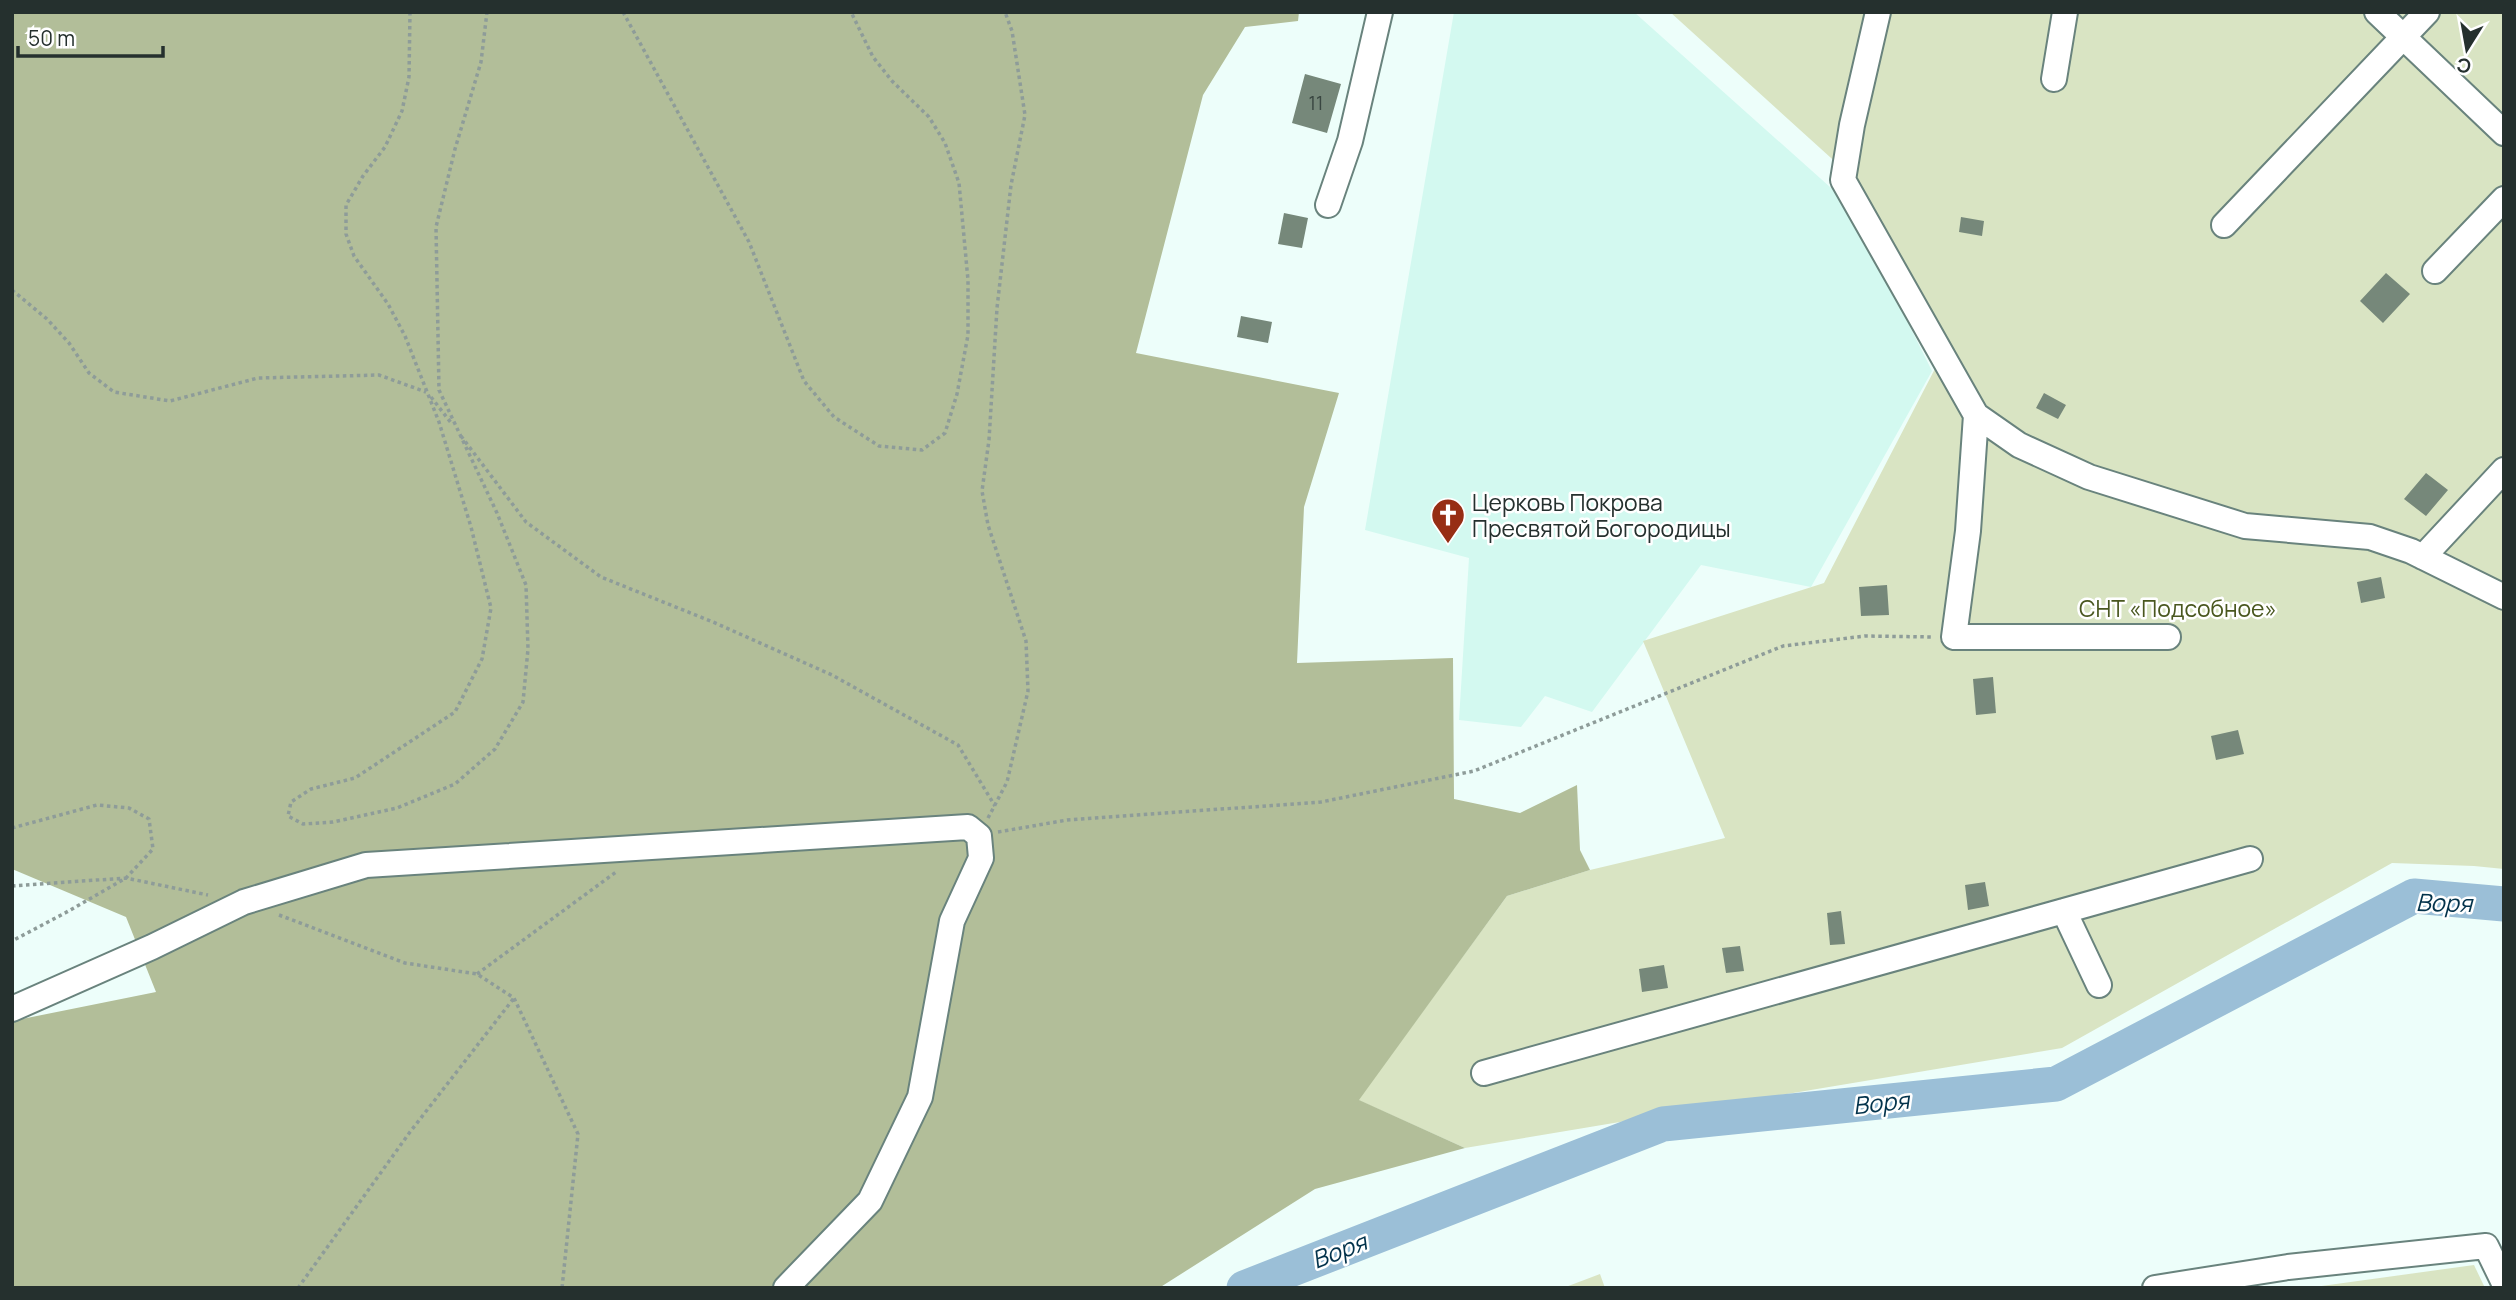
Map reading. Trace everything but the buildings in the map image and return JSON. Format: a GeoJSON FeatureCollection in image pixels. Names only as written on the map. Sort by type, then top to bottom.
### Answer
{"type":"FeatureCollection","features":[{"type":"Feature","properties":{"kind":"street"},"geometry":{"type":"LineString","coordinates":[[1328,205],[1350,141],[1380,12]]}},
{"type":"Feature","properties":{"kind":"street"},"geometry":{"type":"LineString","coordinates":[[1878,12],[1852,125],[1843,180],[1976,415],[2019,445],[2089,477],[2245,526],[2370,537],[2423,557],[2504,597]]}},
{"type":"Feature","properties":{"kind":"street"},"geometry":{"type":"LineString","coordinates":[[2054,79],[2065,12]]}},
{"type":"Feature","properties":{"kind":"street"},"geometry":{"type":"LineString","coordinates":[[2377,12],[2504,133]]}},
{"type":"Feature","properties":{"kind":"street"},"geometry":{"type":"LineString","coordinates":[[2224,225],[2427,12]]}},
{"type":"Feature","properties":{"kind":"street"},"geometry":{"type":"LineString","coordinates":[[2435,271],[2504,200]]}},
{"type":"Feature","properties":{"kind":"street"},"geometry":{"type":"LineString","coordinates":[[1976,415],[1968,531],[1954,637],[2168,637]]}},
{"type":"Feature","properties":{"kind":"street"},"geometry":{"type":"LineString","coordinates":[[2423,557],[2504,470]]}},
{"type":"Feature","properties":{"kind":"street"},"geometry":{"type":"LineString","coordinates":[[12,1009],[152,947],[244,902],[366,865],[968,827],[979,836],[981,858],[952,921],[920,1097],[870,1201],[786,1288]]}},
{"type":"Feature","properties":{"kind":"street"},"geometry":{"type":"LineString","coordinates":[[1484,1073],[2250,859]]}},
{"type":"Feature","properties":{"kind":"street"},"geometry":{"type":"LineString","coordinates":[[2064,911],[2099,985]]}},
{"type":"Feature","properties":{"kind":"street"},"geometry":{"type":"LineString","coordinates":[[2155,1288],[2262,1280],[2486,1246],[2504,1283]]}},
{"type":"Feature","properties":{"kind":"path"},"geometry":{"type":"LineString","coordinates":[[410,12],[410,77],[402,111],[385,147],[346,205],[346,234],[354,256],[388,304],[405,336],[439,422],[471,527],[491,608],[482,659],[455,712],[355,778],[312,789],[291,802],[288,816],[303,824],[333,822],[397,808],[455,784],[495,749],[523,702],[528,649],[526,585],[497,513],[439,390],[436,227],[455,149],[481,62],[487,12]]}},
{"type":"Feature","properties":{"kind":"path"},"geometry":{"type":"LineString","coordinates":[[622,12],[749,242],[804,381],[834,418],[879,446],[922,450],[945,433],[957,394],[968,335],[968,280],[959,183],[945,143],[929,117],[892,81],[873,57],[850,12]]}},
{"type":"Feature","properties":{"kind":"path"},"geometry":{"type":"LineString","coordinates":[[979,836],[1007,782],[1028,691],[1026,641],[988,525],[982,491],[989,440],[1000,281],[1011,186],[1025,115],[1012,31],[1006,12]]}},
{"type":"Feature","properties":{"kind":"path"},"geometry":{"type":"LineString","coordinates":[[12,290],[47,319],[69,343],[89,373],[114,391],[170,401],[258,378],[379,375],[427,393],[526,522],[601,577],[713,622],[832,675],[958,745],[995,806]]}},
{"type":"Feature","properties":{"kind":"path"},"geometry":{"type":"LineString","coordinates":[[979,836],[1067,820],[1321,802],[1474,771],[1783,646],[1865,636],[1954,637]]}},
{"type":"Feature","properties":{"kind":"path"},"geometry":{"type":"LineString","coordinates":[[12,828],[97,805],[129,808],[149,819],[153,849],[126,878],[12,941]]}},
{"type":"Feature","properties":{"kind":"path"},"geometry":{"type":"LineString","coordinates":[[477,974],[619,870]]}},
{"type":"Feature","properties":{"kind":"path"},"geometry":{"type":"LineString","coordinates":[[12,886],[126,878],[244,902],[405,963],[477,974],[514,998],[578,1133],[562,1288]]}},
{"type":"Feature","properties":{"kind":"path"},"geometry":{"type":"LineString","coordinates":[[298,1288],[410,1132],[514,998]]}},
{"type":"Feature","properties":{"kind":"shaded area"},"geometry":{"type":"Polygon","coordinates":[[[12,12],[1299,12],[1298,21],[1245,27],[1203,95],[1136,353],[1339,393],[1304,507],[1297,663],[1453,658],[1454,799],[1520,813],[1577,785],[1580,850],[1590,870],[1507,896],[1359,1100],[1465,1148],[1315,1189],[1159,1288],[12,1288],[12,1021],[156,992],[126,917],[12,869],[12,12]]]}},
{"type":"Feature","properties":{"kind":"shaded area"},"geometry":{"type":"Polygon","coordinates":[[[1454,12],[1634,12],[1849,204],[1932,371],[1811,587],[1701,565],[1592,712],[1545,696],[1521,727],[1459,720],[1469,558],[1365,530],[1454,12]]]}},
{"type":"Feature","properties":{"kind":"green space","name":"СНТ «Подсобное»"},"geometry":{"type":"Polygon","coordinates":[[[1670,12],[2504,12],[2504,869],[2392,863],[2062,1048],[1465,1148],[1358,1100],[1507,896],[1590,870],[1725,838],[1643,641],[1824,583],[1939,361],[1852,177],[1670,12]]]}},
{"type":"Feature","properties":{"kind":"green space"},"geometry":{"type":"Polygon","coordinates":[[[2474,1265],[2485,1288],[2307,1288],[2474,1265]]]}},
{"type":"Feature","properties":{"kind":"green space"},"geometry":{"type":"Polygon","coordinates":[[[1600,1274],[1605,1288],[1563,1288],[1600,1274]]]}},
{"type":"Feature","properties":{"kind":"waterway","name":"Воря"},"geometry":{"type":"LineString","coordinates":[[1244,1288],[1663,1124],[2056,1084],[2414,896],[2504,904]]}},
{"type":"Feature","properties":{"kind":"place","name":"Церковь Покрова Пресвятой Богородицы"},"geometry":{"type":"Point","coordinates":[1448,545]}}]}
